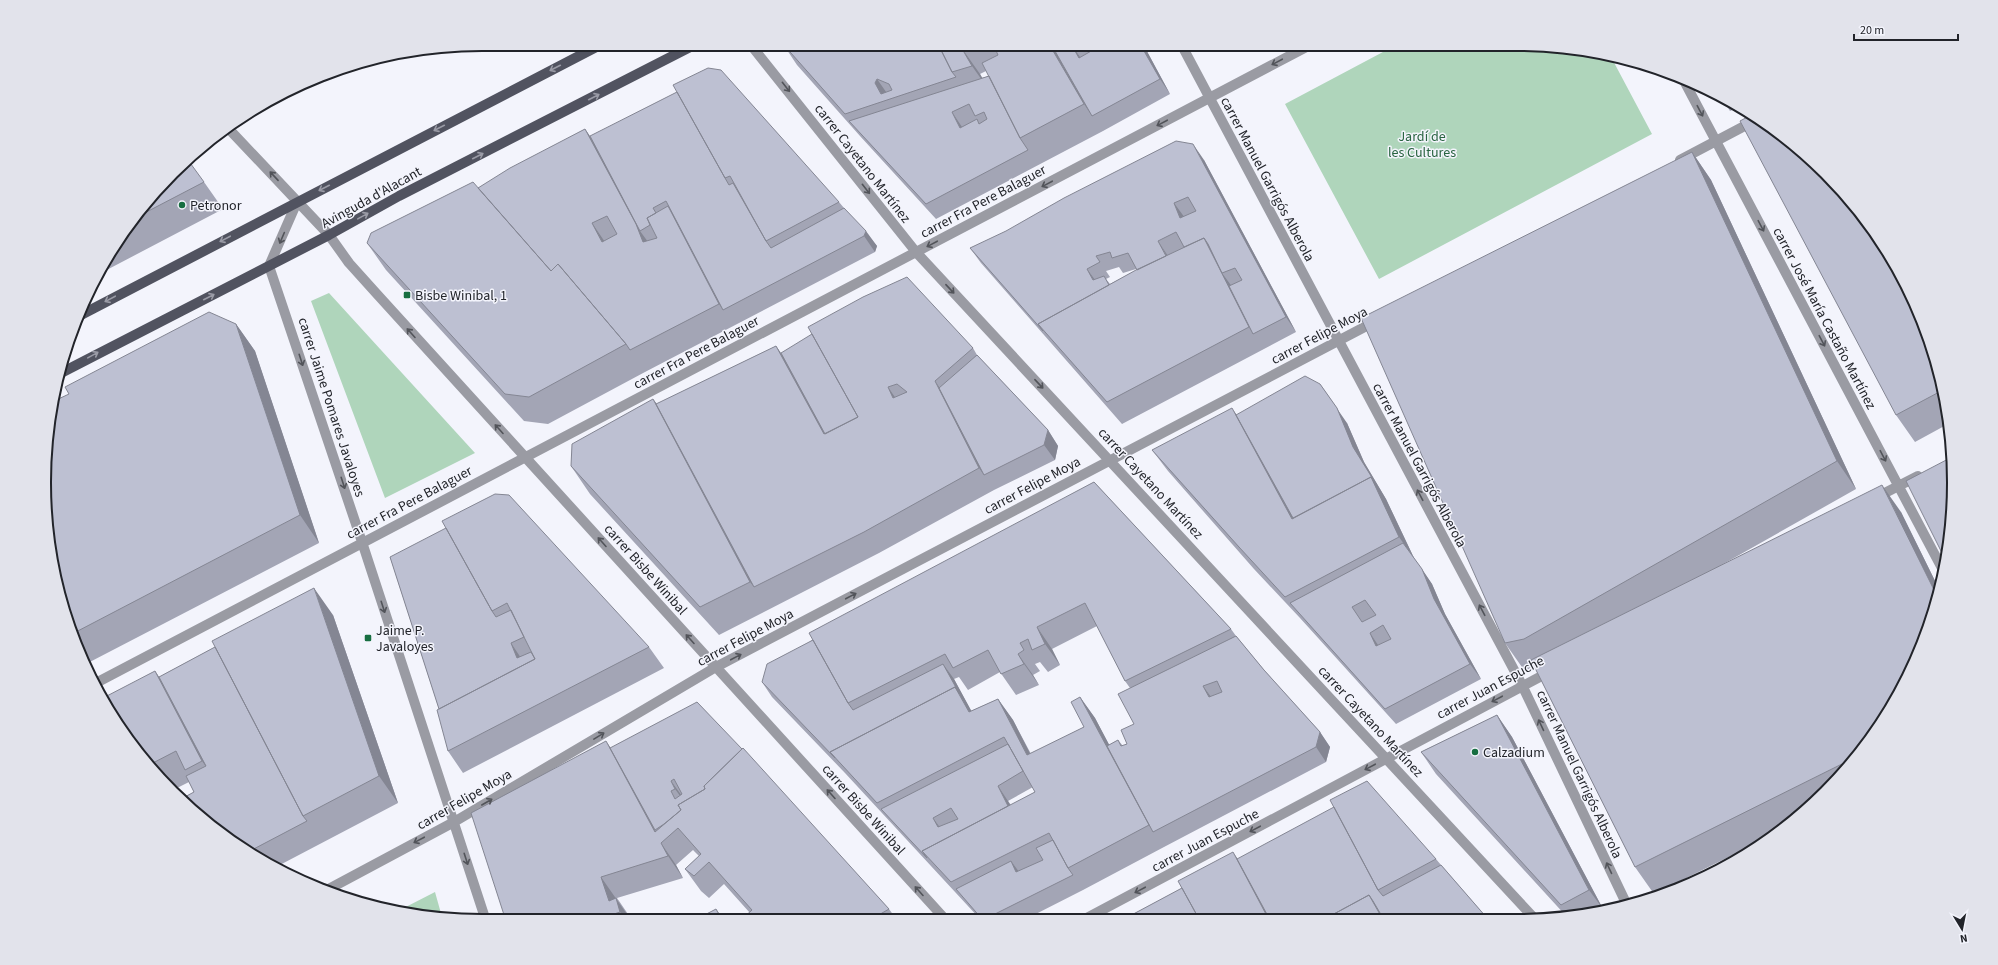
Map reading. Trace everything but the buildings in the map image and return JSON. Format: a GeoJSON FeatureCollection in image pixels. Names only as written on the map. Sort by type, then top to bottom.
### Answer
{"type":"FeatureCollection","features":[{"type":"Feature","properties":{"kind":"main road","name":"Avinguda d'Alacant"},"geometry":{"type":"LineString","coordinates":[[86,312],[588,51]]}},
{"type":"Feature","properties":{"kind":"main road","name":"Avinguda d'Alacant"},"geometry":{"type":"LineString","coordinates":[[66,370],[270,266],[406,192],[682,51]]}},
{"type":"Feature","properties":{"kind":"street","name":"carrer Cayetano Martínez"},"geometry":{"type":"LineString","coordinates":[[756,51],[916,252],[1110,459],[1530,914]]}},
{"type":"Feature","properties":{"kind":"street","name":"carrer Manuel Garrigós Alberola"},"geometry":{"type":"LineString","coordinates":[[1184,51],[1522,686],[1624,900]]}},
{"type":"Feature","properties":{"kind":"street","name":"carrer Fra Pere Balaguer"},"geometry":{"type":"LineString","coordinates":[[100,681],[1299,51]]}},
{"type":"Feature","properties":{"kind":"street","name":"carrer José María Castaño Martínez"},"geometry":{"type":"LineString","coordinates":[[1687,87],[1940,563]]}},
{"type":"Feature","properties":{"kind":"street"},"geometry":{"type":"LineString","coordinates":[[1668,166],[1752,122]]}},
{"type":"Feature","properties":{"kind":"street","name":"carrer Bisbe Winibal"},"geometry":{"type":"LineString","coordinates":[[232,132],[329,235],[349,264],[940,914]]}},
{"type":"Feature","properties":{"kind":"street"},"geometry":{"type":"LineString","coordinates":[[270,266],[297,202]]}},
{"type":"Feature","properties":{"kind":"street","name":"carrer Jaime Pomares Javaloyes"},"geometry":{"type":"LineString","coordinates":[[270,266],[484,914]]}},
{"type":"Feature","properties":{"kind":"street","name":"carrer Felipe Moya"},"geometry":{"type":"LineString","coordinates":[[333,887],[454,822],[716,667],[1388,314]]}},
{"type":"Feature","properties":{"kind":"street"},"geometry":{"type":"LineString","coordinates":[[1867,502],[1925,472]]}},
{"type":"Feature","properties":{"kind":"street","name":"carrer Juan Espuche"},"geometry":{"type":"LineString","coordinates":[[1094,914],[1560,666]]}},
{"type":"Feature","properties":{"kind":"green space","name":"Jardí de les Cultures"},"geometry":{"type":"Polygon","coordinates":[[[1385,51],[1544,52],[1600,59],[1614,63],[1652,134],[1379,279],[1285,104],[1385,51]]]}},
{"type":"Feature","properties":{"kind":"green space"},"geometry":{"type":"Polygon","coordinates":[[[329,293],[475,453],[385,498],[311,301],[329,293]]]}},
{"type":"Feature","properties":{"kind":"green space"},"geometry":{"type":"Polygon","coordinates":[[[435,892],[440,912],[426,910],[406,907],[435,892]]]}},
{"type":"Feature","properties":{"kind":"place","name":"Petronor"},"geometry":{"type":"Point","coordinates":[182,205]}},
{"type":"Feature","properties":{"kind":"place","name":"Bisbe Winibal, 1"},"geometry":{"type":"Point","coordinates":[407,295]}},
{"type":"Feature","properties":{"kind":"place","name":"Jaime P. Javaloyes"},"geometry":{"type":"Point","coordinates":[368,638]}},
{"type":"Feature","properties":{"kind":"place","name":"Calzadium"},"geometry":{"type":"Point","coordinates":[1475,752]}}]}
